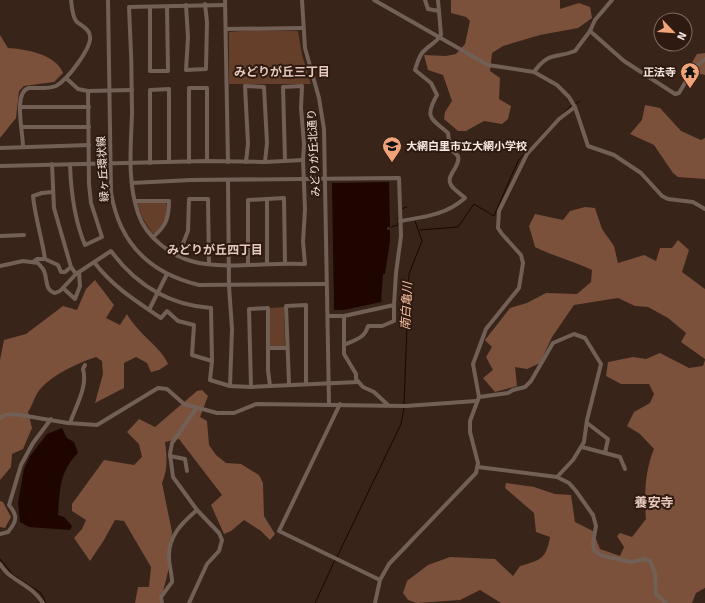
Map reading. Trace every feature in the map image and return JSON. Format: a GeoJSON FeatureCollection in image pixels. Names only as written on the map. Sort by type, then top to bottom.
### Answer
{"type":"FeatureCollection","features":[{"type":"Feature","properties":{"kind":"street"},"geometry":{"type":"LineString","coordinates":[[23,146],[20,107],[21,93],[25,89],[55,86],[66,78],[73,72],[90,38],[87,30],[77,22],[74,17],[71,0]]}},
{"type":"Feature","properties":{"kind":"street","name":"緑ヶ丘環状線"},"geometry":{"type":"LineString","coordinates":[[108,0],[110,164],[113,205],[123,232],[139,253],[167,274],[180,280],[200,285],[229,286],[326,284]]}},
{"type":"Feature","properties":{"kind":"street","name":"みどりが丘北通り"},"geometry":{"type":"LineString","coordinates":[[302,0],[302,28],[305,48],[322,113],[329,403]]}},
{"type":"Feature","properties":{"kind":"street"},"geometry":{"type":"LineString","coordinates":[[374,0],[439,38],[488,64],[534,72],[562,90],[575,107],[588,146],[614,155],[641,173],[662,196],[668,200],[692,202],[705,209]]}},
{"type":"Feature","properties":{"kind":"street"},"geometry":{"type":"LineString","coordinates":[[425,0],[428,9],[439,11]]}},
{"type":"Feature","properties":{"kind":"street"},"geometry":{"type":"LineString","coordinates":[[400,221],[433,216],[445,212],[455,207],[465,198],[451,184],[450,180],[450,175],[458,164],[458,156],[450,148],[448,133],[438,126],[432,119],[430,107],[437,95],[431,83],[415,70],[422,54],[439,38],[441,34],[438,0]]}},
{"type":"Feature","properties":{"kind":"street"},"geometry":{"type":"LineString","coordinates":[[534,72],[543,61],[550,57],[575,51],[590,31],[595,20],[612,0]]}},
{"type":"Feature","properties":{"kind":"street"},"geometry":{"type":"LineString","coordinates":[[228,162],[225,86],[225,2],[167,7],[130,7],[132,183],[138,214],[153,237],[178,256],[188,260],[209,264],[305,264],[303,242],[305,209],[303,178],[304,144],[300,108],[302,86],[283,87],[285,160]]}},
{"type":"Feature","properties":{"kind":"street"},"geometry":{"type":"LineString","coordinates":[[186,5],[188,37],[186,70],[206,69],[207,22],[205,4]]}},
{"type":"Feature","properties":{"kind":"street"},"geometry":{"type":"LineString","coordinates":[[150,7],[150,71],[168,71],[167,7]]}},
{"type":"Feature","properties":{"kind":"street"},"geometry":{"type":"LineString","coordinates":[[226,29],[302,28]]}},
{"type":"Feature","properties":{"kind":"street"},"geometry":{"type":"LineString","coordinates":[[590,31],[624,61],[675,94],[679,92],[693,69],[705,59]]}},
{"type":"Feature","properties":{"kind":"street"},"geometry":{"type":"LineString","coordinates":[[66,78],[78,89],[88,91],[132,90]]}},
{"type":"Feature","properties":{"kind":"street"},"geometry":{"type":"LineString","coordinates":[[246,162],[248,144],[245,86],[264,87],[267,143],[265,162]]}},
{"type":"Feature","properties":{"kind":"street"},"geometry":{"type":"LineString","coordinates":[[189,162],[189,88],[207,88],[207,161]]}},
{"type":"Feature","properties":{"kind":"street"},"geometry":{"type":"LineString","coordinates":[[150,163],[150,90],[169,90],[169,162]]}},
{"type":"Feature","properties":{"kind":"street"},"geometry":{"type":"LineString","coordinates":[[70,165],[72,200],[79,230],[85,245],[102,237],[91,203],[88,91]]}},
{"type":"Feature","properties":{"kind":"street"},"geometry":{"type":"LineString","coordinates":[[20,107],[89,107]]}},
{"type":"Feature","properties":{"kind":"street"},"geometry":{"type":"LineString","coordinates":[[375,603],[380,580],[389,564],[476,473],[478,467],[470,432],[470,421],[478,399],[473,364],[486,329],[519,288],[523,268],[521,255],[498,228],[499,211],[527,154],[559,119],[575,107]]}},
{"type":"Feature","properties":{"kind":"street"},"geometry":{"type":"LineString","coordinates":[[22,127],[89,127]]}},
{"type":"Feature","properties":{"kind":"street"},"geometry":{"type":"LineString","coordinates":[[0,148],[23,146],[89,145]]}},
{"type":"Feature","properties":{"kind":"street"},"geometry":{"type":"LineString","coordinates":[[0,166],[207,161],[265,162],[303,160]]}},
{"type":"Feature","properties":{"kind":"street"},"geometry":{"type":"LineString","coordinates":[[52,164],[52,192],[57,223],[71,267],[78,273],[80,286],[75,299],[63,288]]}},
{"type":"Feature","properties":{"kind":"street"},"geometry":{"type":"LineString","coordinates":[[132,183],[303,178],[399,178],[401,236],[396,273],[394,321],[382,326],[368,326],[362,337],[344,345]]}},
{"type":"Feature","properties":{"kind":"street"},"geometry":{"type":"LineString","coordinates":[[228,180],[228,264],[232,329],[230,386]]}},
{"type":"Feature","properties":{"kind":"street"},"geometry":{"type":"LineString","coordinates":[[45,259],[42,236],[35,212],[33,196],[42,192],[52,192]]}},
{"type":"Feature","properties":{"kind":"street"},"geometry":{"type":"LineString","coordinates":[[178,256],[188,231],[189,199],[208,198],[209,264]]}},
{"type":"Feature","properties":{"kind":"street"},"geometry":{"type":"LineString","coordinates":[[248,265],[248,200],[284,198],[285,263]]}},
{"type":"Feature","properties":{"kind":"street"},"geometry":{"type":"LineString","coordinates":[[267,199],[267,263]]}},
{"type":"Feature","properties":{"kind":"street"},"geometry":{"type":"LineString","coordinates":[[135,201],[169,200],[169,214],[167,223],[153,237]]}},
{"type":"Feature","properties":{"kind":"street"},"geometry":{"type":"LineString","coordinates":[[0,236],[24,236]]}},
{"type":"Feature","properties":{"kind":"street"},"geometry":{"type":"LineString","coordinates":[[0,266],[23,261],[38,263],[45,272],[46,284],[51,291],[57,293],[78,273],[111,251],[130,274],[158,293],[180,303],[211,308],[212,361],[210,380],[230,386],[251,387],[289,384],[358,382]]}},
{"type":"Feature","properties":{"kind":"street"},"geometry":{"type":"LineString","coordinates":[[33,262],[37,259],[45,259],[58,265],[61,272],[65,272],[71,267]]}},
{"type":"Feature","properties":{"kind":"street"},"geometry":{"type":"LineString","coordinates":[[94,262],[121,291],[161,318],[167,311],[178,321],[194,325],[192,355],[212,361]]}},
{"type":"Feature","properties":{"kind":"street"},"geometry":{"type":"LineString","coordinates":[[149,310],[167,274]]}},
{"type":"Feature","properties":{"kind":"street"},"geometry":{"type":"LineString","coordinates":[[328,316],[344,316],[394,305]]}},
{"type":"Feature","properties":{"kind":"street"},"geometry":{"type":"LineString","coordinates":[[289,384],[286,306],[306,306],[306,384]]}},
{"type":"Feature","properties":{"kind":"street"},"geometry":{"type":"LineString","coordinates":[[251,387],[249,309],[268,308],[268,370],[270,386]]}},
{"type":"Feature","properties":{"kind":"street"},"geometry":{"type":"LineString","coordinates":[[344,316],[344,354],[356,374],[358,382],[363,387],[374,392],[388,406]]}},
{"type":"Feature","properties":{"kind":"street"},"geometry":{"type":"LineString","coordinates":[[0,418],[5,415],[14,414],[70,423],[97,424],[158,388],[168,389],[184,404],[196,409],[229,414],[256,404],[329,403],[388,406],[478,399],[508,393],[525,387],[531,381],[553,343],[574,334],[580,334],[585,338],[601,364],[582,447],[573,460],[557,477]]}},
{"type":"Feature","properties":{"kind":"street"},"geometry":{"type":"LineString","coordinates":[[268,348],[287,348]]}},
{"type":"Feature","properties":{"kind":"street"},"geometry":{"type":"LineString","coordinates":[[70,423],[86,377],[83,369],[85,365]]}},
{"type":"Feature","properties":{"kind":"street"},"geometry":{"type":"LineString","coordinates":[[340,404],[278,531],[380,580]]}},
{"type":"Feature","properties":{"kind":"street"},"geometry":{"type":"LineString","coordinates":[[189,603],[207,564],[219,551],[222,540],[219,533],[197,510],[173,477],[170,456],[172,442],[177,433],[196,409]]}},
{"type":"Feature","properties":{"kind":"street"},"geometry":{"type":"LineString","coordinates":[[0,534],[8,532],[16,517],[9,505],[21,465],[33,443],[51,419]]}},
{"type":"Feature","properties":{"kind":"street"},"geometry":{"type":"LineString","coordinates":[[587,423],[608,440],[605,453]]}},
{"type":"Feature","properties":{"kind":"street"},"geometry":{"type":"LineString","coordinates":[[582,447],[620,457],[624,469]]}},
{"type":"Feature","properties":{"kind":"street"},"geometry":{"type":"LineString","coordinates":[[170,456],[185,459],[187,471]]}},
{"type":"Feature","properties":{"kind":"street"},"geometry":{"type":"LineString","coordinates":[[478,467],[557,477],[569,483],[593,515],[596,526],[593,543],[594,550],[600,555],[630,562],[645,560],[650,561],[655,573],[656,594],[666,603]]}},
{"type":"Feature","properties":{"kind":"street"},"geometry":{"type":"LineString","coordinates":[[162,603],[161,596],[172,582],[169,557],[171,542],[179,526],[197,510]]}},
{"type":"Feature","properties":{"kind":"street"},"geometry":{"type":"LineString","coordinates":[[0,564],[10,576],[28,587],[43,603]]}},
{"type":"Feature","properties":{"kind":"shaded area"},"geometry":{"type":"Polygon","coordinates":[[[451,0],[560,0],[560,9],[579,3],[590,7],[592,18],[578,28],[540,35],[503,46],[492,53],[490,71],[500,78],[499,99],[511,106],[508,119],[502,124],[484,121],[466,131],[458,131],[444,119],[445,112],[452,101],[443,75],[428,70],[424,55],[446,56],[456,54],[465,44],[470,21],[466,17],[451,13],[451,0]]]}},
{"type":"Feature","properties":{"kind":"shaded area"},"geometry":{"type":"Polygon","coordinates":[[[251,30],[298,31],[302,55],[311,84],[229,84],[229,32],[251,30]]]}},
{"type":"Feature","properties":{"kind":"shaded area"},"geometry":{"type":"Polygon","coordinates":[[[0,35],[8,48],[31,51],[47,57],[54,61],[63,73],[54,82],[24,86],[19,91],[16,118],[0,138],[0,35]]]}},
{"type":"Feature","properties":{"kind":"shaded area"},"geometry":{"type":"Polygon","coordinates":[[[705,53],[705,75],[687,71],[697,54],[705,53]]]}},
{"type":"Feature","properties":{"kind":"shaded area"},"geometry":{"type":"Polygon","coordinates":[[[645,105],[660,108],[681,131],[701,140],[705,138],[705,179],[678,177],[673,173],[654,145],[630,134],[642,120],[645,105]]]}},
{"type":"Feature","properties":{"kind":"shaded area"},"geometry":{"type":"Polygon","coordinates":[[[389,182],[390,227],[387,227],[387,230],[390,230],[390,241],[385,274],[383,274],[381,302],[344,310],[334,310],[332,183],[389,182]]]}},
{"type":"Feature","properties":{"kind":"shaded area"},"geometry":{"type":"Polygon","coordinates":[[[166,202],[167,211],[165,219],[155,233],[152,233],[142,217],[137,203],[166,202]]]}},
{"type":"Feature","properties":{"kind":"shaded area"},"geometry":{"type":"Polygon","coordinates":[[[585,207],[595,208],[602,229],[614,246],[618,263],[644,255],[656,261],[660,248],[672,248],[678,240],[689,250],[682,272],[705,289],[705,359],[681,342],[686,333],[668,318],[648,307],[635,306],[618,298],[574,305],[552,337],[540,363],[527,369],[515,367],[517,386],[495,392],[483,378],[493,370],[486,357],[492,347],[485,340],[510,308],[527,303],[546,293],[577,294],[591,282],[592,270],[535,247],[529,226],[535,214],[563,220],[570,211],[585,207]]]}},
{"type":"Feature","properties":{"kind":"shaded area"},"geometry":{"type":"Polygon","coordinates":[[[95,280],[114,305],[106,318],[120,325],[127,314],[137,328],[165,358],[168,364],[159,370],[151,372],[147,363],[136,357],[124,363],[124,388],[95,403],[103,374],[102,361],[96,357],[73,366],[56,375],[38,392],[28,412],[32,428],[23,449],[12,454],[11,467],[0,480],[0,360],[4,340],[26,334],[63,306],[77,310],[86,289],[95,280]]]}},
{"type":"Feature","properties":{"kind":"shaded area"},"geometry":{"type":"Polygon","coordinates":[[[284,307],[285,346],[270,346],[270,308],[284,307]]]}},
{"type":"Feature","properties":{"kind":"shaded area"},"geometry":{"type":"Polygon","coordinates":[[[660,353],[689,368],[703,366],[705,360],[705,588],[696,593],[692,603],[501,603],[480,590],[460,600],[417,603],[408,600],[403,593],[407,581],[428,565],[450,557],[495,559],[513,576],[520,566],[541,558],[547,550],[550,537],[536,532],[534,513],[505,488],[506,483],[534,487],[555,494],[571,495],[575,522],[593,531],[600,549],[620,556],[624,547],[617,536],[620,533],[632,537],[646,519],[646,483],[654,449],[640,434],[627,426],[634,412],[650,403],[654,394],[649,384],[621,384],[606,376],[608,362],[633,357],[646,359],[660,353]]]}},
{"type":"Feature","properties":{"kind":"shaded area"},"geometry":{"type":"Polygon","coordinates":[[[202,390],[208,396],[200,417],[207,421],[209,445],[216,455],[226,463],[241,464],[259,475],[263,483],[264,516],[275,534],[270,540],[261,531],[244,520],[231,531],[224,534],[211,505],[222,495],[179,439],[165,442],[166,462],[162,483],[172,532],[169,568],[160,603],[135,603],[138,587],[149,587],[151,567],[124,521],[115,520],[90,561],[74,538],[82,529],[86,520],[72,511],[72,504],[104,460],[134,465],[142,457],[139,444],[127,432],[139,419],[155,427],[197,391],[202,390]]]}},
{"type":"Feature","properties":{"kind":"shaded area"},"geometry":{"type":"Polygon","coordinates":[[[62,428],[67,438],[74,442],[78,453],[67,467],[59,497],[58,515],[64,517],[72,526],[70,530],[29,527],[20,522],[18,502],[24,469],[30,456],[47,434],[62,428]]]}},
{"type":"Feature","properties":{"kind":"shaded area"},"geometry":{"type":"Polygon","coordinates":[[[0,501],[3,502],[11,517],[5,528],[0,527],[0,501]]]}},
{"type":"Feature","properties":{"kind":"waterway","name":"南白亀川"},"geometry":{"type":"LineString","coordinates":[[575,104],[580,101]]}},
{"type":"Feature","properties":{"kind":"waterway","name":"南白亀川"},"geometry":{"type":"LineString","coordinates":[[420,230],[458,227],[474,204],[494,216],[518,161],[549,127],[572,105]]}},
{"type":"Feature","properties":{"kind":"waterway"},"geometry":{"type":"LineString","coordinates":[[401,209],[407,207]]}},
{"type":"Feature","properties":{"kind":"waterway"},"geometry":{"type":"LineString","coordinates":[[391,227],[398,225],[398,218]]}},
{"type":"Feature","properties":{"kind":"waterway","name":"南白亀川"},"geometry":{"type":"LineString","coordinates":[[404,404],[409,274],[422,241],[415,221]]}},
{"type":"Feature","properties":{"kind":"waterway","name":"南白亀川"},"geometry":{"type":"LineString","coordinates":[[337,557],[401,424],[404,408]]}},
{"type":"Feature","properties":{"kind":"waterway","name":"南白亀川"},"geometry":{"type":"LineString","coordinates":[[0,559],[13,575],[41,593],[46,603]]}},
{"type":"Feature","properties":{"kind":"waterway","name":"南白亀川"},"geometry":{"type":"LineString","coordinates":[[315,603],[335,560]]}},
{"type":"Feature","properties":{"kind":"place","name":"正法寺"},"geometry":{"type":"Point","coordinates":[690,89]}},
{"type":"Feature","properties":{"kind":"place","name":"大網白里市立大網小学校"},"geometry":{"type":"Point","coordinates":[392,163]}},
{"type":"Feature","properties":{"kind":"district","name":"みどりが丘三丁目"},"geometry":{"type":"Point","coordinates":[282,72]}},
{"type":"Feature","properties":{"kind":"district","name":"みどりが丘四丁目"},"geometry":{"type":"Point","coordinates":[215,250]}},
{"type":"Feature","properties":{"kind":"district","name":"養安寺"},"geometry":{"type":"Point","coordinates":[654,503]}}]}
